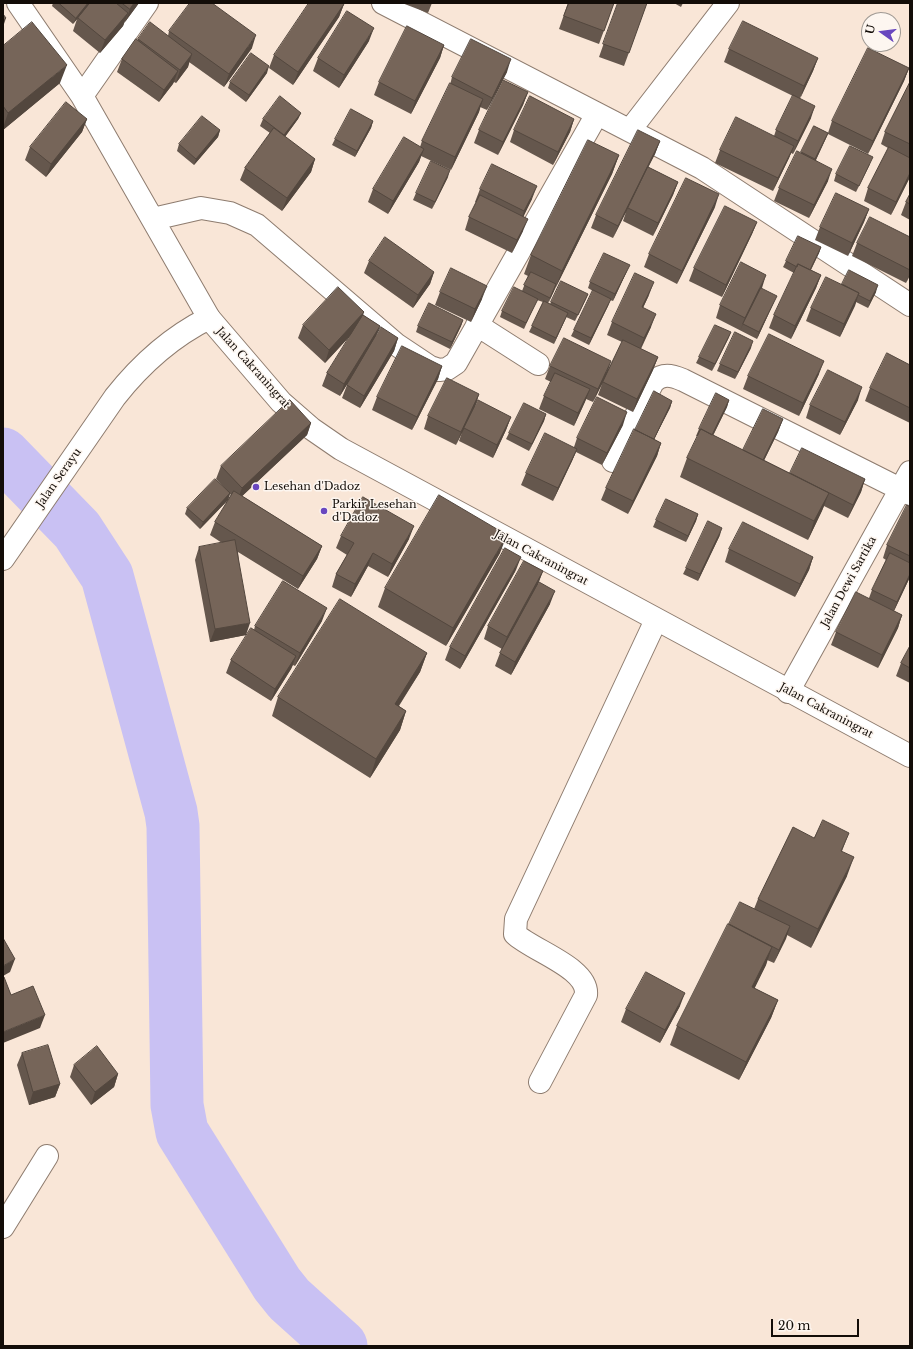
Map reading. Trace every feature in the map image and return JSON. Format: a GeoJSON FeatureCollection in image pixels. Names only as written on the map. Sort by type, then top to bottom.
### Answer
{"type":"FeatureCollection","features":[{"type":"Feature","properties":{"kind":"street"},"geometry":{"type":"LineString","coordinates":[[18,3],[82,96],[209,318]]}},
{"type":"Feature","properties":{"kind":"street"},"geometry":{"type":"LineString","coordinates":[[82,96],[147,3]]}},
{"type":"Feature","properties":{"kind":"street"},"geometry":{"type":"LineString","coordinates":[[383,3],[702,168],[907,296]]}},
{"type":"Feature","properties":{"kind":"street"},"geometry":{"type":"LineString","coordinates":[[630,130],[728,3]]}},
{"type":"Feature","properties":{"kind":"street"},"geometry":{"type":"LineString","coordinates":[[153,219],[202,208],[230,213],[257,225],[397,346],[430,367],[439,370],[447,369],[456,363],[597,114]]}},
{"type":"Feature","properties":{"kind":"street","name":"Jalan Cakraningrat"},"geometry":{"type":"LineString","coordinates":[[115,397],[133,375],[160,349],[191,327],[209,318],[280,402],[312,429],[340,449],[788,692],[910,756]]}},
{"type":"Feature","properties":{"kind":"street"},"geometry":{"type":"LineString","coordinates":[[477,325],[538,364]]}},
{"type":"Feature","properties":{"kind":"street"},"geometry":{"type":"LineString","coordinates":[[613,461],[653,382],[659,376],[668,375],[683,380],[907,485]]}},
{"type":"Feature","properties":{"kind":"street","name":"Jalan Serayu"},"geometry":{"type":"LineString","coordinates":[[3,559],[115,397]]}},
{"type":"Feature","properties":{"kind":"street","name":"Jalan Dewi Sartika"},"geometry":{"type":"LineString","coordinates":[[788,692],[907,485]]}},
{"type":"Feature","properties":{"kind":"street"},"geometry":{"type":"LineString","coordinates":[[540,1082],[586,995],[587,988],[578,974],[515,934],[516,918],[656,620]]}},
{"type":"Feature","properties":{"kind":"street"},"geometry":{"type":"LineString","coordinates":[[5,1218],[47,1156]]}},
{"type":"Feature","properties":{"kind":"building"},"geometry":{"type":"Polygon","coordinates":[[[59,3],[88,3],[76,18],[59,3]]]}},
{"type":"Feature","properties":{"kind":"building"},"geometry":{"type":"Polygon","coordinates":[[[90,3],[116,3],[128,13],[105,40],[78,18],[90,3]]]}},
{"type":"Feature","properties":{"kind":"building"},"geometry":{"type":"Polygon","coordinates":[[[122,3],[134,3],[130,9],[122,3]]]}},
{"type":"Feature","properties":{"kind":"building"},"geometry":{"type":"Polygon","coordinates":[[[190,3],[212,3],[256,35],[229,74],[169,31],[190,3]]]}},
{"type":"Feature","properties":{"kind":"building"},"geometry":{"type":"Polygon","coordinates":[[[309,3],[344,4],[298,72],[274,55],[309,3]]]}},
{"type":"Feature","properties":{"kind":"building"},"geometry":{"type":"Polygon","coordinates":[[[569,3],[614,3],[604,31],[564,16],[569,3]]]}},
{"type":"Feature","properties":{"kind":"building"},"geometry":{"type":"Polygon","coordinates":[[[618,3],[647,3],[629,53],[603,44],[618,3]]]}},
{"type":"Feature","properties":{"kind":"building"},"geometry":{"type":"Polygon","coordinates":[[[347,11],[374,28],[344,75],[318,58],[347,11]]]}},
{"type":"Feature","properties":{"kind":"building"},"geometry":{"type":"Polygon","coordinates":[[[3,14],[6,18],[3,21],[3,14]]]}},
{"type":"Feature","properties":{"kind":"building"},"geometry":{"type":"Polygon","coordinates":[[[743,21],[818,58],[804,86],[729,49],[743,21]]]}},
{"type":"Feature","properties":{"kind":"building"},"geometry":{"type":"Polygon","coordinates":[[[32,22],[67,65],[8,113],[3,106],[3,46],[32,22]]]}},
{"type":"Feature","properties":{"kind":"building"},"geometry":{"type":"Polygon","coordinates":[[[150,22],[192,54],[180,70],[138,39],[150,22]]]}},
{"type":"Feature","properties":{"kind":"building"},"geometry":{"type":"Polygon","coordinates":[[[407,26],[444,45],[415,101],[379,82],[407,26]]]}},
{"type":"Feature","properties":{"kind":"building"},"geometry":{"type":"Polygon","coordinates":[[[136,39],[178,71],[164,90],[122,59],[136,39]]]}},
{"type":"Feature","properties":{"kind":"building"},"geometry":{"type":"Polygon","coordinates":[[[471,39],[511,59],[492,98],[452,77],[471,39]]]}},
{"type":"Feature","properties":{"kind":"building"},"geometry":{"type":"Polygon","coordinates":[[[866,52],[876,52],[909,68],[873,141],[832,121],[866,52]]]}},
{"type":"Feature","properties":{"kind":"building"},"geometry":{"type":"Polygon","coordinates":[[[251,53],[269,66],[249,95],[230,82],[251,53]]]}},
{"type":"Feature","properties":{"kind":"building"},"geometry":{"type":"Polygon","coordinates":[[[503,80],[528,92],[503,142],[479,130],[503,80]]]}},
{"type":"Feature","properties":{"kind":"building"},"geometry":{"type":"Polygon","coordinates":[[[910,82],[910,144],[885,132],[910,82]]]}},
{"type":"Feature","properties":{"kind":"building"},"geometry":{"type":"Polygon","coordinates":[[[450,83],[483,99],[455,157],[422,141],[450,83]]]}},
{"type":"Feature","properties":{"kind":"building"},"geometry":{"type":"Polygon","coordinates":[[[793,95],[815,106],[798,141],[776,130],[793,95]]]}},
{"type":"Feature","properties":{"kind":"building"},"geometry":{"type":"Polygon","coordinates":[[[280,96],[301,113],[284,135],[263,119],[280,96]]]}},
{"type":"Feature","properties":{"kind":"building"},"geometry":{"type":"Polygon","coordinates":[[[530,96],[574,119],[558,152],[514,130],[530,96]]]}},
{"type":"Feature","properties":{"kind":"building"},"geometry":{"type":"Polygon","coordinates":[[[66,102],[87,119],[51,164],[30,147],[66,102]]]}},
{"type":"Feature","properties":{"kind":"building"},"geometry":{"type":"Polygon","coordinates":[[[351,109],[373,121],[357,151],[335,139],[351,109]]]}},
{"type":"Feature","properties":{"kind":"building"},"geometry":{"type":"Polygon","coordinates":[[[202,116],[220,130],[196,159],[179,144],[202,116]]]}},
{"type":"Feature","properties":{"kind":"building"},"geometry":{"type":"Polygon","coordinates":[[[736,117],[794,146],[778,178],[720,150],[736,117]]]}},
{"type":"Feature","properties":{"kind":"building"},"geometry":{"type":"Polygon","coordinates":[[[814,126],[828,133],[815,159],[801,152],[814,126]]]}},
{"type":"Feature","properties":{"kind":"building"},"geometry":{"type":"Polygon","coordinates":[[[274,128],[315,159],[287,198],[245,168],[274,128]]]}},
{"type":"Feature","properties":{"kind":"building"},"geometry":{"type":"Polygon","coordinates":[[[638,130],[660,141],[618,226],[596,215],[638,130]]]}},
{"type":"Feature","properties":{"kind":"building"},"geometry":{"type":"Polygon","coordinates":[[[404,137],[424,149],[393,201],[373,189],[404,137]]]}},
{"type":"Feature","properties":{"kind":"building"},"geometry":{"type":"Polygon","coordinates":[[[588,140],[619,155],[562,271],[531,255],[588,140]]]}},
{"type":"Feature","properties":{"kind":"building"},"geometry":{"type":"Polygon","coordinates":[[[850,146],[873,157],[859,186],[836,174],[850,146]]]}},
{"type":"Feature","properties":{"kind":"building"},"geometry":{"type":"Polygon","coordinates":[[[889,147],[910,158],[910,173],[896,202],[868,188],[889,147]]]}},
{"type":"Feature","properties":{"kind":"building"},"geometry":{"type":"Polygon","coordinates":[[[797,151],[832,169],[814,205],[779,188],[797,151]]]}},
{"type":"Feature","properties":{"kind":"building"},"geometry":{"type":"Polygon","coordinates":[[[431,161],[450,170],[435,202],[416,193],[431,161]]]}},
{"type":"Feature","properties":{"kind":"building"},"geometry":{"type":"Polygon","coordinates":[[[492,164],[537,186],[524,211],[480,189],[492,164]]]}},
{"type":"Feature","properties":{"kind":"building"},"geometry":{"type":"Polygon","coordinates":[[[648,167],[678,182],[658,223],[628,208],[648,167]]]}},
{"type":"Feature","properties":{"kind":"building"},"geometry":{"type":"Polygon","coordinates":[[[686,178],[719,194],[682,271],[649,254],[686,178]]]}},
{"type":"Feature","properties":{"kind":"building"},"geometry":{"type":"Polygon","coordinates":[[[836,193],[869,209],[852,243],[820,227],[836,193]]]}},
{"type":"Feature","properties":{"kind":"building"},"geometry":{"type":"Polygon","coordinates":[[[910,194],[910,204],[906,202],[910,194]]]}},
{"type":"Feature","properties":{"kind":"building"},"geometry":{"type":"Polygon","coordinates":[[[480,195],[528,219],[517,240],[469,217],[480,195]]]}},
{"type":"Feature","properties":{"kind":"building"},"geometry":{"type":"Polygon","coordinates":[[[725,206],[757,222],[726,285],[694,268],[725,206]]]}},
{"type":"Feature","properties":{"kind":"building"},"geometry":{"type":"Polygon","coordinates":[[[870,217],[910,237],[910,270],[857,243],[870,217]]]}},
{"type":"Feature","properties":{"kind":"building"},"geometry":{"type":"Polygon","coordinates":[[[798,236],[821,247],[810,270],[798,264],[797,267],[786,261],[798,236]]]}},
{"type":"Feature","properties":{"kind":"building"},"geometry":{"type":"Polygon","coordinates":[[[385,237],[434,272],[418,295],[369,261],[385,237]]]}},
{"type":"Feature","properties":{"kind":"building"},"geometry":{"type":"Polygon","coordinates":[[[604,253],[630,265],[615,294],[590,282],[604,253]]]}},
{"type":"Feature","properties":{"kind":"building"},"geometry":{"type":"Polygon","coordinates":[[[741,262],[766,275],[745,318],[720,305],[741,262]]]}},
{"type":"Feature","properties":{"kind":"building"},"geometry":{"type":"Polygon","coordinates":[[[798,264],[821,275],[795,326],[774,315],[798,264]]]}},
{"type":"Feature","properties":{"kind":"building"},"geometry":{"type":"Polygon","coordinates":[[[451,268],[487,286],[475,309],[440,292],[451,268]]]}},
{"type":"Feature","properties":{"kind":"building"},"geometry":{"type":"Polygon","coordinates":[[[849,270],[878,285],[870,301],[842,284],[849,270]]]}},
{"type":"Feature","properties":{"kind":"building"},"geometry":{"type":"Polygon","coordinates":[[[531,272],[556,284],[550,298],[524,285],[531,272]]]}},
{"type":"Feature","properties":{"kind":"building"},"geometry":{"type":"Polygon","coordinates":[[[635,273],[654,282],[642,307],[656,314],[644,338],[612,322],[635,273]]]}},
{"type":"Feature","properties":{"kind":"building"},"geometry":{"type":"Polygon","coordinates":[[[826,277],[859,293],[844,324],[811,308],[826,277]]]}},
{"type":"Feature","properties":{"kind":"building"},"geometry":{"type":"Polygon","coordinates":[[[561,281],[588,294],[578,315],[551,302],[561,281]]]}},
{"type":"Feature","properties":{"kind":"building"},"geometry":{"type":"Polygon","coordinates":[[[338,287],[364,312],[329,350],[303,325],[338,287]]]}},
{"type":"Feature","properties":{"kind":"building"},"geometry":{"type":"Polygon","coordinates":[[[514,287],[538,299],[526,323],[502,311],[514,287]]]}},
{"type":"Feature","properties":{"kind":"building"},"geometry":{"type":"Polygon","coordinates":[[[761,288],[777,296],[759,332],[743,324],[761,288]]]}},
{"type":"Feature","properties":{"kind":"building"},"geometry":{"type":"Polygon","coordinates":[[[593,290],[611,299],[591,338],[574,330],[593,290]]]}},
{"type":"Feature","properties":{"kind":"building"},"geometry":{"type":"Polygon","coordinates":[[[544,301],[568,313],[556,338],[532,326],[544,301]]]}},
{"type":"Feature","properties":{"kind":"building"},"geometry":{"type":"Polygon","coordinates":[[[429,303],[463,320],[452,342],[418,326],[429,303]]]}},
{"type":"Feature","properties":{"kind":"building"},"geometry":{"type":"Polygon","coordinates":[[[363,315],[380,326],[344,384],[327,373],[363,315]]]}},
{"type":"Feature","properties":{"kind":"building"},"geometry":{"type":"Polygon","coordinates":[[[715,325],[731,332],[715,364],[699,357],[715,325]]]}},
{"type":"Feature","properties":{"kind":"building"},"geometry":{"type":"Polygon","coordinates":[[[381,327],[398,338],[364,396],[347,385],[381,327]]]}},
{"type":"Feature","properties":{"kind":"building"},"geometry":{"type":"Polygon","coordinates":[[[735,332],[753,341],[738,372],[720,364],[735,332]]]}},
{"type":"Feature","properties":{"kind":"building"},"geometry":{"type":"Polygon","coordinates":[[[769,334],[824,361],[803,403],[748,376],[769,334]]]}},
{"type":"Feature","properties":{"kind":"building"},"geometry":{"type":"Polygon","coordinates":[[[564,338],[611,361],[598,389],[550,366],[564,338]]]}},
{"type":"Feature","properties":{"kind":"building"},"geometry":{"type":"Polygon","coordinates":[[[623,340],[658,357],[637,399],[603,382],[623,340]]]}},
{"type":"Feature","properties":{"kind":"building"},"geometry":{"type":"Polygon","coordinates":[[[402,346],[442,366],[417,417],[377,397],[402,346]]]}},
{"type":"Feature","properties":{"kind":"building"},"geometry":{"type":"Polygon","coordinates":[[[887,353],[910,365],[910,408],[870,388],[887,353]]]}},
{"type":"Feature","properties":{"kind":"building"},"geometry":{"type":"Polygon","coordinates":[[[828,370],[862,387],[845,422],[810,405],[828,370]]]}},
{"type":"Feature","properties":{"kind":"building"},"geometry":{"type":"Polygon","coordinates":[[[555,373],[590,389],[578,413],[544,396],[555,373]]]}},
{"type":"Feature","properties":{"kind":"building"},"geometry":{"type":"Polygon","coordinates":[[[447,378],[479,394],[461,432],[428,416],[447,378]]]}},
{"type":"Feature","properties":{"kind":"building"},"geometry":{"type":"Polygon","coordinates":[[[654,391],[672,401],[654,439],[635,430],[654,391]]]}},
{"type":"Feature","properties":{"kind":"building"},"geometry":{"type":"Polygon","coordinates":[[[716,393],[729,400],[712,435],[699,429],[716,393]]]}},
{"type":"Feature","properties":{"kind":"building"},"geometry":{"type":"Polygon","coordinates":[[[597,397],[627,412],[607,453],[577,438],[597,397]]]}},
{"type":"Feature","properties":{"kind":"building"},"geometry":{"type":"Polygon","coordinates":[[[290,400],[311,423],[242,488],[221,466],[290,400]]]}},
{"type":"Feature","properties":{"kind":"building"},"geometry":{"type":"Polygon","coordinates":[[[478,400],[511,417],[497,445],[464,428],[478,400]]]}},
{"type":"Feature","properties":{"kind":"building"},"geometry":{"type":"Polygon","coordinates":[[[524,403],[546,414],[532,444],[509,433],[524,403]]]}},
{"type":"Feature","properties":{"kind":"building"},"geometry":{"type":"Polygon","coordinates":[[[763,409],[783,419],[763,460],[743,450],[763,409]]]}},
{"type":"Feature","properties":{"kind":"building"},"geometry":{"type":"Polygon","coordinates":[[[634,429],[661,443],[633,501],[606,488],[634,429]]]}},
{"type":"Feature","properties":{"kind":"building"},"geometry":{"type":"Polygon","coordinates":[[[701,429],[829,493],[814,521],[687,458],[701,429]]]}},
{"type":"Feature","properties":{"kind":"building"},"geometry":{"type":"Polygon","coordinates":[[[545,433],[577,449],[558,488],[526,473],[545,433]]]}},
{"type":"Feature","properties":{"kind":"building"},"geometry":{"type":"Polygon","coordinates":[[[802,448],[865,479],[853,505],[790,473],[802,448]]]}},
{"type":"Feature","properties":{"kind":"building"},"geometry":{"type":"Polygon","coordinates":[[[215,479],[230,493],[203,522],[187,508],[215,479]]]}},
{"type":"Feature","properties":{"kind":"building"},"geometry":{"type":"Polygon","coordinates":[[[234,491],[322,546],[303,576],[215,522],[234,491]]]}},
{"type":"Feature","properties":{"kind":"building"},"geometry":{"type":"Polygon","coordinates":[[[439,495],[507,535],[453,628],[385,588],[439,495]]]}},
{"type":"Feature","properties":{"kind":"building"},"geometry":{"type":"Polygon","coordinates":[[[363,497],[414,526],[392,564],[373,553],[355,584],[336,574],[354,543],[341,536],[363,497]]]}},
{"type":"Feature","properties":{"kind":"building"},"geometry":{"type":"Polygon","coordinates":[[[666,499],[698,514],[688,536],[656,520],[666,499]]]}},
{"type":"Feature","properties":{"kind":"building"},"geometry":{"type":"Polygon","coordinates":[[[907,505],[910,507],[910,556],[887,545],[907,505]]]}},
{"type":"Feature","properties":{"kind":"building"},"geometry":{"type":"Polygon","coordinates":[[[708,521],[722,528],[700,574],[686,568],[708,521]]]}},
{"type":"Feature","properties":{"kind":"building"},"geometry":{"type":"Polygon","coordinates":[[[743,522],[813,557],[800,584],[729,549],[743,522]]]}},
{"type":"Feature","properties":{"kind":"building"},"geometry":{"type":"Polygon","coordinates":[[[235,540],[250,623],[215,629],[199,547],[235,540]]]}},
{"type":"Feature","properties":{"kind":"building"},"geometry":{"type":"Polygon","coordinates":[[[505,548],[521,557],[465,656],[450,647],[505,548]]]}},
{"type":"Feature","properties":{"kind":"building"},"geometry":{"type":"Polygon","coordinates":[[[890,553],[910,563],[910,574],[897,602],[872,590],[890,553]]]}},
{"type":"Feature","properties":{"kind":"building"},"geometry":{"type":"Polygon","coordinates":[[[524,561],[543,571],[507,637],[488,626],[524,561]]]}},
{"type":"Feature","properties":{"kind":"building"},"geometry":{"type":"Polygon","coordinates":[[[283,581],[327,608],[300,653],[255,626],[283,581]]]}},
{"type":"Feature","properties":{"kind":"building"},"geometry":{"type":"Polygon","coordinates":[[[539,582],[555,591],[515,662],[500,653],[539,582]]]}},
{"type":"Feature","properties":{"kind":"building"},"geometry":{"type":"Polygon","coordinates":[[[856,592],[902,615],[882,655],[836,632],[856,592]]]}},
{"type":"Feature","properties":{"kind":"building"},"geometry":{"type":"Polygon","coordinates":[[[340,599],[427,653],[395,704],[406,711],[376,759],[278,697],[340,599]]]}},
{"type":"Feature","properties":{"kind":"building"},"geometry":{"type":"Polygon","coordinates":[[[251,628],[296,656],[275,689],[231,660],[251,628]]]}},
{"type":"Feature","properties":{"kind":"building"},"geometry":{"type":"Polygon","coordinates":[[[910,646],[910,668],[901,663],[910,646]]]}},
{"type":"Feature","properties":{"kind":"building"},"geometry":{"type":"Polygon","coordinates":[[[823,820],[849,833],[841,851],[854,857],[818,929],[758,899],[793,827],[814,838],[823,820]]]}},
{"type":"Feature","properties":{"kind":"building"},"geometry":{"type":"Polygon","coordinates":[[[740,902],[790,926],[779,950],[729,924],[740,902]]]}},
{"type":"Feature","properties":{"kind":"building"},"geometry":{"type":"Polygon","coordinates":[[[728,924],[772,947],[752,987],[778,1000],[746,1062],[677,1026],[728,924]]]}},
{"type":"Feature","properties":{"kind":"building"},"geometry":{"type":"Polygon","coordinates":[[[3,938],[15,959],[3,966],[3,938]]]}},
{"type":"Feature","properties":{"kind":"building"},"geometry":{"type":"Polygon","coordinates":[[[646,972],[685,993],[665,1030],[626,1009],[646,972]]]}},
{"type":"Feature","properties":{"kind":"building"},"geometry":{"type":"Polygon","coordinates":[[[3,977],[11,995],[33,986],[45,1015],[3,1032],[3,977]]]}},
{"type":"Feature","properties":{"kind":"building"},"geometry":{"type":"Polygon","coordinates":[[[48,1045],[60,1084],[33,1092],[22,1053],[48,1045]]]}},
{"type":"Feature","properties":{"kind":"building"},"geometry":{"type":"Polygon","coordinates":[[[97,1046],[118,1074],[95,1092],[74,1065],[97,1046]]]}},
{"type":"Feature","properties":{"kind":"waterway"},"geometry":{"type":"LineString","coordinates":[[3,454],[77,530],[107,576],[171,812],[173,826],[177,1105],[182,1132],[277,1284],[289,1299],[341,1346]]}},
{"type":"Feature","properties":{"kind":"place","name":"Lesehan d'Dadoz"},"geometry":{"type":"Point","coordinates":[256,487]}},
{"type":"Feature","properties":{"kind":"place","name":"Parkir Lesehan d'Dadoz"},"geometry":{"type":"Point","coordinates":[324,511]}}]}
